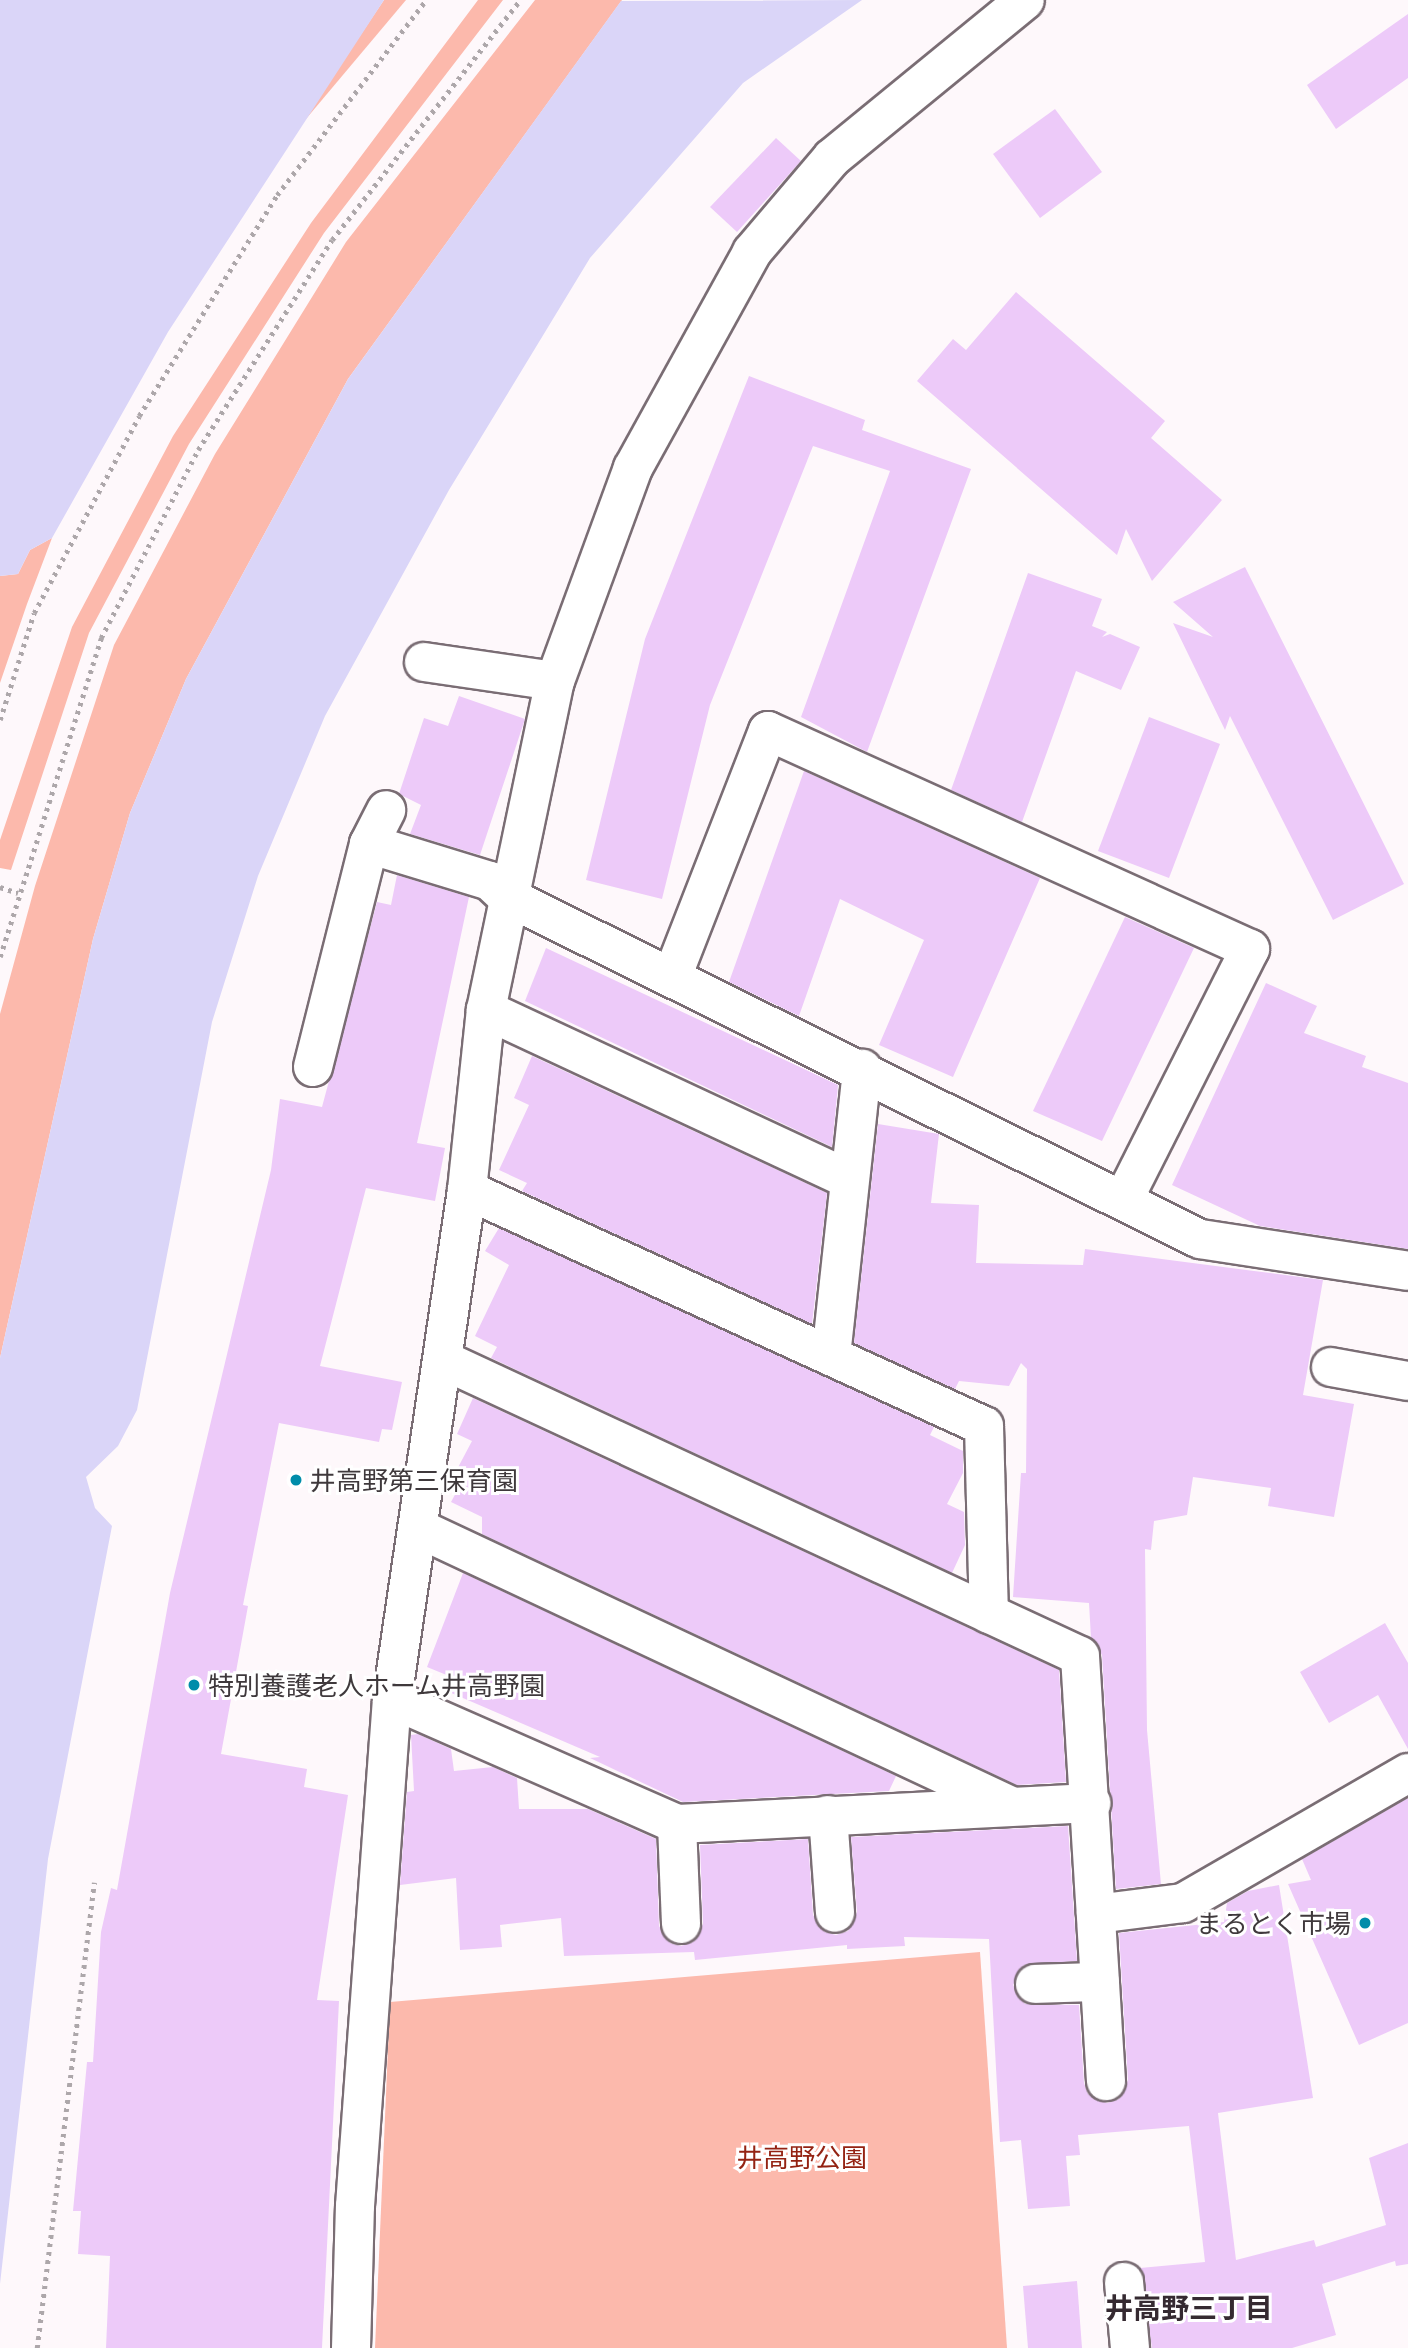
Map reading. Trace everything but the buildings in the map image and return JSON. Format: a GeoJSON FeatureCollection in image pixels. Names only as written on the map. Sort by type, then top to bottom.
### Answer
{"type":"FeatureCollection","features":[{"type":"Feature","properties":{"kind":"street"},"geometry":{"type":"LineString","coordinates":[[351,2348],[393,1699],[420,1529],[467,1189],[486,1010],[506,896],[555,681],[633,468],[752,252],[832,158],[1025,0]]}},
{"type":"Feature","properties":{"kind":"street"},"geometry":{"type":"LineString","coordinates":[[424,662],[555,681]]}},
{"type":"Feature","properties":{"kind":"street"},"geometry":{"type":"LineString","coordinates":[[672,976],[768,731],[1250,949],[1123,1200]]}},
{"type":"Feature","properties":{"kind":"street"},"geometry":{"type":"LineString","coordinates":[[313,1067],[369,844],[386,810]]}},
{"type":"Feature","properties":{"kind":"street"},"geometry":{"type":"LineString","coordinates":[[369,844],[491,881],[506,896],[862,1069],[1200,1239],[1408,1271]]}},
{"type":"Feature","properties":{"kind":"street"},"geometry":{"type":"LineString","coordinates":[[486,1010],[847,1178]]}},
{"type":"Feature","properties":{"kind":"street"},"geometry":{"type":"LineString","coordinates":[[831,1356],[847,1178],[862,1069]]}},
{"type":"Feature","properties":{"kind":"street"},"geometry":{"type":"LineString","coordinates":[[467,1189],[985,1426],[989,1615]]}},
{"type":"Feature","properties":{"kind":"street"},"geometry":{"type":"LineString","coordinates":[[443,1360],[1080,1656],[1106,2081]]}},
{"type":"Feature","properties":{"kind":"street"},"geometry":{"type":"LineString","coordinates":[[1331,1367],[1408,1381]]}},
{"type":"Feature","properties":{"kind":"street"},"geometry":{"type":"LineString","coordinates":[[420,1529],[1015,1808]]}},
{"type":"Feature","properties":{"kind":"street"},"geometry":{"type":"LineString","coordinates":[[393,1699],[677,1824],[1091,1803]]}},
{"type":"Feature","properties":{"kind":"street"},"geometry":{"type":"LineString","coordinates":[[1097,1914],[1183,1903],[1408,1773]]}},
{"type":"Feature","properties":{"kind":"street"},"geometry":{"type":"LineString","coordinates":[[828,1815],[835,1913]]}},
{"type":"Feature","properties":{"kind":"street"},"geometry":{"type":"LineString","coordinates":[[677,1824],[681,1924]]}},
{"type":"Feature","properties":{"kind":"street"},"geometry":{"type":"LineString","coordinates":[[1035,1984],[1100,1983]]}},
{"type":"Feature","properties":{"kind":"street"},"geometry":{"type":"LineString","coordinates":[[1124,2282],[1130,2348]]}},
{"type":"Feature","properties":{"kind":"path"},"geometry":{"type":"LineString","coordinates":[[0,720],[34,613],[139,416],[277,195],[426,0]]}},
{"type":"Feature","properties":{"kind":"path"},"geometry":{"type":"LineString","coordinates":[[0,957],[18,893],[101,638],[198,450],[332,240],[520,0]]}},
{"type":"Feature","properties":{"kind":"path"},"geometry":{"type":"LineString","coordinates":[[0,887],[18,893]]}},
{"type":"Feature","properties":{"kind":"path"},"geometry":{"type":"LineString","coordinates":[[37,2348],[94,1882]]}},
{"type":"Feature","properties":{"kind":"green space"},"geometry":{"type":"Polygon","coordinates":[[[384,0],[406,0],[295,132],[384,0]]]}},
{"type":"Feature","properties":{"kind":"green space"},"geometry":{"type":"Polygon","coordinates":[[[478,0],[503,0],[324,233],[189,444],[89,633],[11,870],[0,868],[0,840],[72,627],[173,436],[311,223],[478,0]]]}},
{"type":"Feature","properties":{"kind":"green space"},"geometry":{"type":"Polygon","coordinates":[[[535,0],[622,0],[348,379],[186,679],[130,813],[93,939],[0,1358],[0,1014],[35,886],[114,645],[215,454],[346,242],[535,0]]]}},
{"type":"Feature","properties":{"kind":"green space"},"geometry":{"type":"Polygon","coordinates":[[[52,538],[0,683],[0,576],[18,574],[30,550],[52,538]]]}},
{"type":"Feature","properties":{"kind":"green space","name":"井高野公園"},"geometry":{"type":"Polygon","coordinates":[[[980,1952],[1007,2348],[375,2348],[390,2002],[980,1952]]]}},
{"type":"Feature","properties":{"kind":"shaded area"},"geometry":{"type":"Polygon","coordinates":[[[0,0],[384,0],[168,332],[52,538],[30,550],[18,574],[0,576],[0,0]]]}},
{"type":"Feature","properties":{"kind":"shaded area"},"geometry":{"type":"Polygon","coordinates":[[[862,0],[743,83],[590,258],[449,490],[325,716],[258,876],[212,1022],[137,1410],[118,1446],[86,1477],[95,1508],[112,1526],[48,1859],[0,2284],[0,1358],[93,939],[130,813],[186,679],[348,379],[621,1],[862,0]]]}},
{"type":"Feature","properties":{"kind":"place","name":"井高野第三保育園"},"geometry":{"type":"Point","coordinates":[296,1480]}},
{"type":"Feature","properties":{"kind":"place","name":"特別養護老人ホーム井高野園"},"geometry":{"type":"Point","coordinates":[194,1685]}},
{"type":"Feature","properties":{"kind":"place","name":"まるとく市場"},"geometry":{"type":"Point","coordinates":[1365,1923]}},
{"type":"Feature","properties":{"kind":"district","name":"井高野三丁目"},"geometry":{"type":"Point","coordinates":[1189,2307]}}]}
